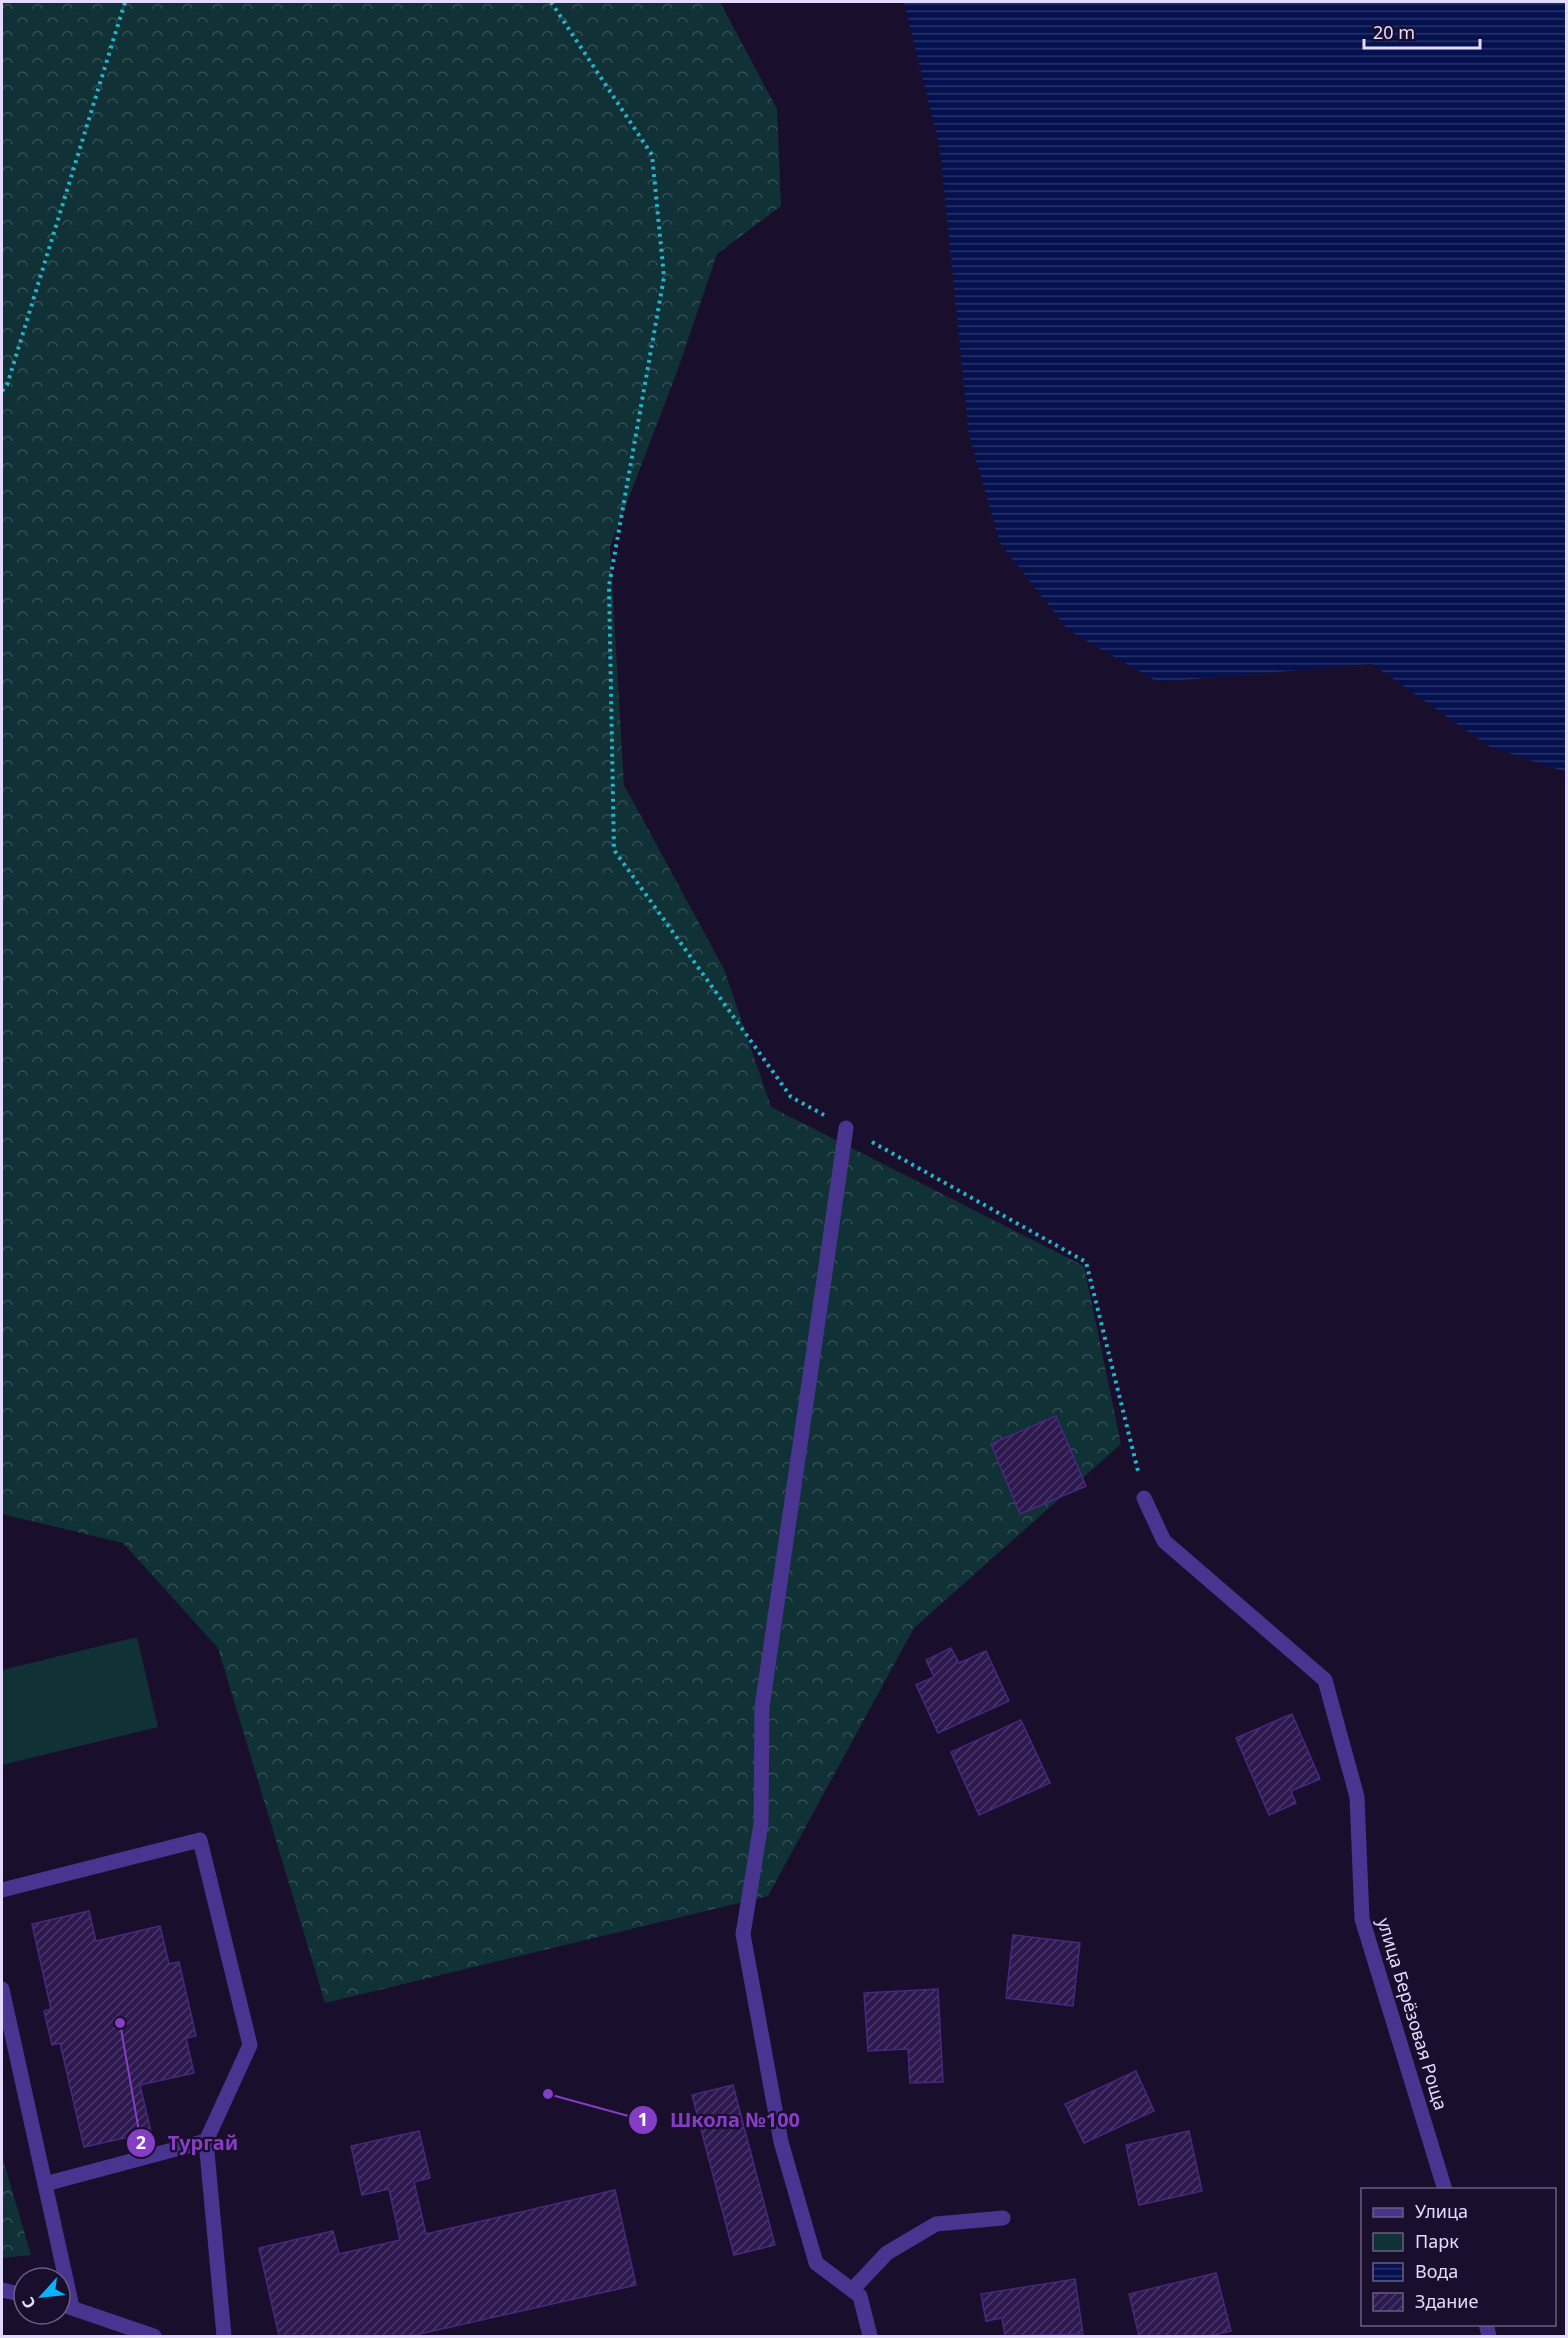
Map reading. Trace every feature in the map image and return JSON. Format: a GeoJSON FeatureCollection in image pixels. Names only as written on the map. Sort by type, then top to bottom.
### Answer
{"type":"FeatureCollection","features":[{"type":"Feature","properties":{"kind":"street"},"geometry":{"type":"LineString","coordinates":[[846,1128],[762,1707],[761,1824],[742,1934],[781,2142],[816,2263],[860,2296],[870,2337]]}},
{"type":"Feature","properties":{"kind":"street","name":"улица Берёзовая Роща"},"geometry":{"type":"LineString","coordinates":[[1144,1498],[1164,1541],[1325,1680],[1357,1797],[1362,1919],[1444,2188]]}},
{"type":"Feature","properties":{"kind":"street"},"geometry":{"type":"LineString","coordinates":[[2,1890],[200,1840],[250,2046],[206,2141],[224,2337]]}},
{"type":"Feature","properties":{"kind":"street"},"geometry":{"type":"LineString","coordinates":[[2,1989],[45,2184],[59,2266]]}},
{"type":"Feature","properties":{"kind":"street"},"geometry":{"type":"LineString","coordinates":[[45,2184],[206,2141]]}},
{"type":"Feature","properties":{"kind":"street"},"geometry":{"type":"LineString","coordinates":[[852,2290],[887,2253],[936,2224],[1004,2218]]}},
{"type":"Feature","properties":{"kind":"street"},"geometry":{"type":"LineString","coordinates":[[72,2307],[154,2337]]}},
{"type":"Feature","properties":{"kind":"path"},"geometry":{"type":"LineString","coordinates":[[2,391],[7,386],[125,2]]}},
{"type":"Feature","properties":{"kind":"path"},"geometry":{"type":"LineString","coordinates":[[551,2],[652,155],[664,277],[609,586],[614,850],[791,1097],[1086,1262],[1144,1498]]}},
{"type":"Feature","properties":{"kind":"green space"},"geometry":{"type":"Polygon","coordinates":[[[2,2],[720,2],[777,109],[781,206],[717,254],[678,369],[610,547],[624,785],[724,969],[771,1107],[1084,1266],[1121,1444],[914,1628],[768,1896],[325,2003],[218,1648],[123,1543],[2,1514],[2,2]]]}},
{"type":"Feature","properties":{"kind":"green space"},"geometry":{"type":"Polygon","coordinates":[[[137,1637],[158,1727],[2,1765],[2,1670],[137,1637]]]}},
{"type":"Feature","properties":{"kind":"green space"},"geometry":{"type":"Polygon","coordinates":[[[2,2156],[31,2255],[2,2258],[2,2156]]]}},
{"type":"Feature","properties":{"kind":"water"},"geometry":{"type":"Polygon","coordinates":[[[904,2],[1566,2],[1566,772],[1490,747],[1372,664],[1158,682],[1068,630],[1000,543],[969,435],[940,149],[904,2]]]}},
{"type":"Feature","properties":{"kind":"building"},"geometry":{"type":"Polygon","coordinates":[[[1056,1416],[1086,1486],[1020,1514],[991,1444],[1056,1416]]]}},
{"type":"Feature","properties":{"kind":"building"},"geometry":{"type":"Polygon","coordinates":[[[951,1648],[959,1663],[986,1651],[1009,1701],[938,1733],[916,1685],[934,1677],[926,1660],[951,1648]]]}},
{"type":"Feature","properties":{"kind":"building"},"geometry":{"type":"Polygon","coordinates":[[[1292,1714],[1320,1779],[1291,1791],[1296,1803],[1269,1815],[1236,1738],[1292,1714]]]}},
{"type":"Feature","properties":{"kind":"building"},"geometry":{"type":"Polygon","coordinates":[[[1021,1720],[1050,1783],[979,1815],[951,1752],[1021,1720]]]}},
{"type":"Feature","properties":{"kind":"building"},"geometry":{"type":"Polygon","coordinates":[[[89,1911],[96,1941],[160,1926],[169,1964],[179,1962],[196,2036],[186,2038],[194,2073],[140,2085],[151,2132],[84,2147],[60,2043],[52,2045],[44,2011],[51,2009],[32,1924],[89,1911]]]}},
{"type":"Feature","properties":{"kind":"building"},"geometry":{"type":"Polygon","coordinates":[[[1013,1935],[1080,1943],[1073,2006],[1006,1998],[1013,1935]]]}},
{"type":"Feature","properties":{"kind":"building"},"geometry":{"type":"Polygon","coordinates":[[[938,1989],[943,2082],[910,2083],[908,2049],[868,2051],[864,1993],[938,1989]]]}},
{"type":"Feature","properties":{"kind":"building"},"geometry":{"type":"Polygon","coordinates":[[[1136,2071],[1154,2111],[1084,2143],[1065,2104],[1136,2071]]]}},
{"type":"Feature","properties":{"kind":"building"},"geometry":{"type":"Polygon","coordinates":[[[733,2085],[775,2245],[734,2255],[692,2095],[733,2085]]]}},
{"type":"Feature","properties":{"kind":"building"},"geometry":{"type":"Polygon","coordinates":[[[419,2131],[430,2178],[414,2182],[426,2234],[615,2190],[636,2285],[411,2336],[279,2336],[259,2248],[333,2231],[339,2254],[400,2240],[389,2189],[362,2195],[351,2146],[419,2131]]]}},
{"type":"Feature","properties":{"kind":"building"},"geometry":{"type":"Polygon","coordinates":[[[1189,2131],[1202,2191],[1139,2205],[1126,2145],[1189,2131]]]}},
{"type":"Feature","properties":{"kind":"building"},"geometry":{"type":"Polygon","coordinates":[[[1216,2273],[1231,2331],[1210,2336],[1139,2336],[1129,2294],[1216,2273]]]}},
{"type":"Feature","properties":{"kind":"building"},"geometry":{"type":"Polygon","coordinates":[[[1075,2279],[1083,2334],[1005,2336],[1002,2318],[986,2321],[981,2294],[1075,2279]]]}},
{"type":"Feature","properties":{"kind":"place","name":"Тургай"},"geometry":{"type":"Point","coordinates":[120,2023]}},
{"type":"Feature","properties":{"kind":"place","name":"Школа №100"},"geometry":{"type":"Point","coordinates":[548,2094]}}]}
